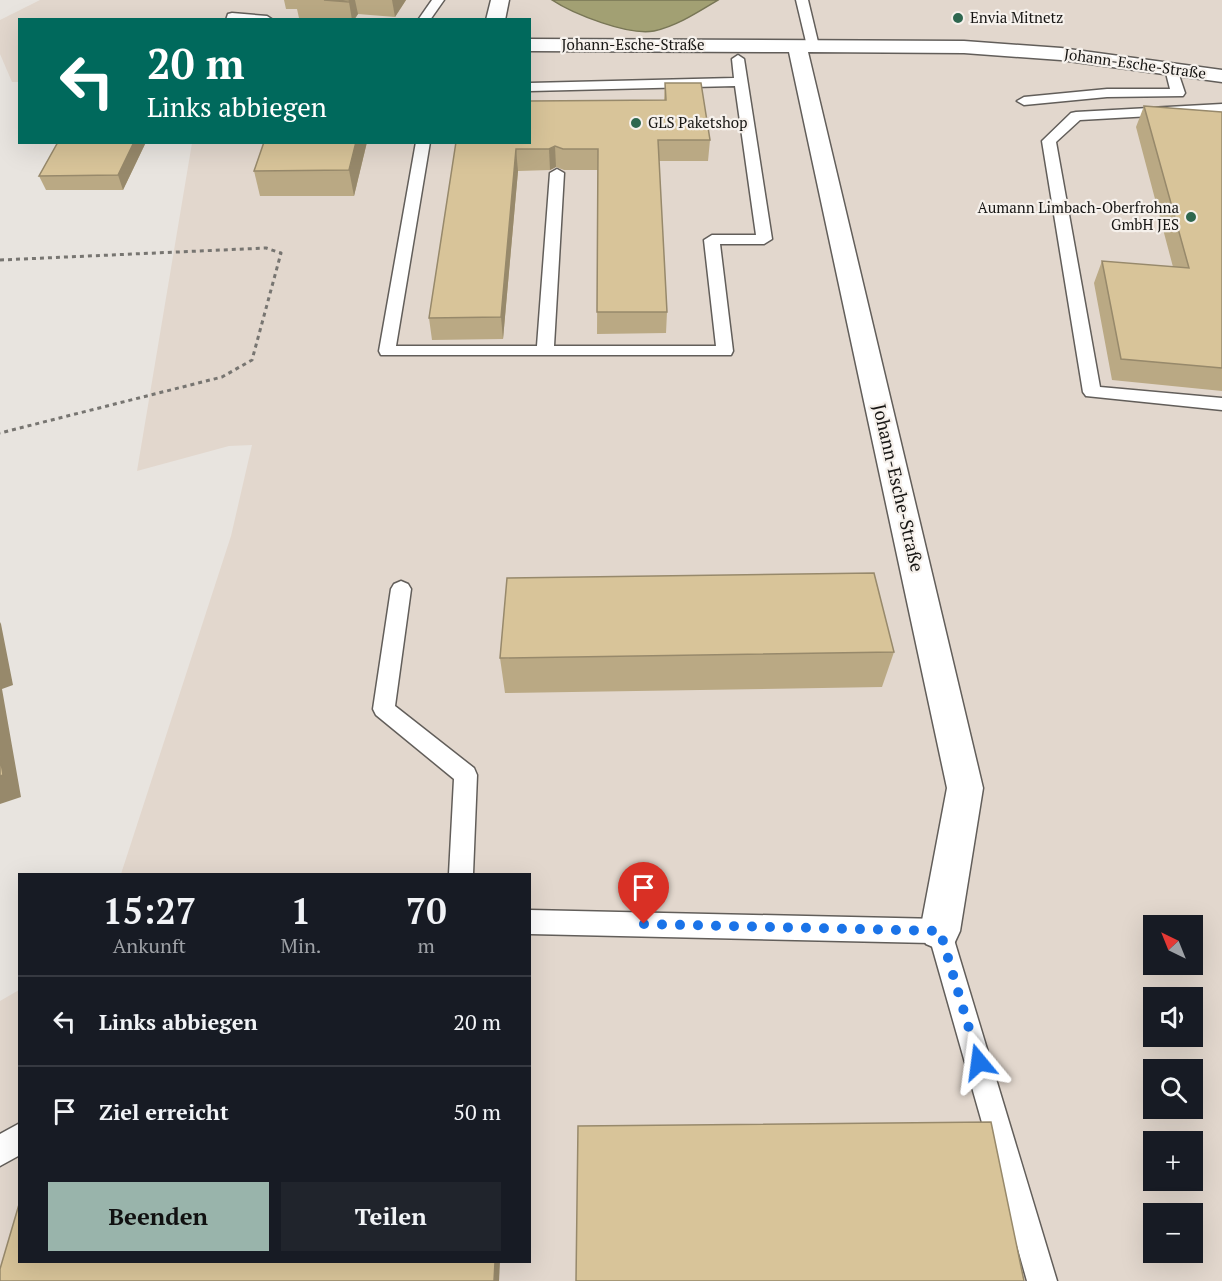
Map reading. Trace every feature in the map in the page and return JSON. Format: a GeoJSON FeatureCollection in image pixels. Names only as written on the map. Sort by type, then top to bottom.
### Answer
{"type":"FeatureCollection","features":[{"type":"Feature","properties":{"kind":"street"},"geometry":{"type":"LineString","coordinates":[[496,18],[500,0]]}},
{"type":"Feature","properties":{"kind":"street","name":"Johann-Esche-Straße"},"geometry":{"type":"LineString","coordinates":[[531,45],[737,52],[805,46],[1005,49],[1061,54],[1222,76]]}},
{"type":"Feature","properties":{"kind":"street","name":"Johann-Esche-Straße"},"geometry":{"type":"LineString","coordinates":[[805,46],[965,788],[940,931]]}},
{"type":"Feature","properties":{"kind":"lane"},"geometry":{"type":"LineString","coordinates":[[425,18],[438,0]]}},
{"type":"Feature","properties":{"kind":"lane"},"geometry":{"type":"LineString","coordinates":[[802,0],[805,46]]}},
{"type":"Feature","properties":{"kind":"lane"},"geometry":{"type":"LineString","coordinates":[[233,15],[253,18]]}},
{"type":"Feature","properties":{"kind":"lane"},"geometry":{"type":"LineString","coordinates":[[423,144],[387,351],[725,351],[712,240],[764,239],[737,52]]}},
{"type":"Feature","properties":{"kind":"lane"},"geometry":{"type":"LineString","coordinates":[[1024,101],[1107,93],[1178,93],[1171,69]]}},
{"type":"Feature","properties":{"kind":"lane"},"geometry":{"type":"LineString","coordinates":[[531,87],[741,82]]}},
{"type":"Feature","properties":{"kind":"lane"},"geometry":{"type":"LineString","coordinates":[[1222,108],[1076,116],[1049,141],[1092,392],[1222,404]]}},
{"type":"Feature","properties":{"kind":"lane"},"geometry":{"type":"LineString","coordinates":[[546,351],[557,173]]}},
{"type":"Feature","properties":{"kind":"lane"},"geometry":{"type":"LineString","coordinates":[[401,589],[384,709],[466,775],[461,873]]}},
{"type":"Feature","properties":{"kind":"lane"},"geometry":{"type":"LineString","coordinates":[[531,922],[940,931],[1042,1281]]}},
{"type":"Feature","properties":{"kind":"lane"},"geometry":{"type":"LineString","coordinates":[[0,1152],[18,1138]]}},
{"type":"Feature","properties":{"kind":"path"},"geometry":{"type":"LineString","coordinates":[[0,260],[266,248],[281,254],[252,360],[222,377],[0,433]]}},
{"type":"Feature","properties":{"kind":"shaded area"},"geometry":{"type":"Polygon","coordinates":[[[40,0],[1222,0],[1222,1281],[0,1281],[0,1001],[18,991],[18,1263],[531,1263],[531,873],[121,873],[231,536],[252,445],[229,446],[137,471],[192,144],[531,144],[531,18],[18,18],[18,82],[12,82],[0,54],[0,20],[40,0]]]}},
{"type":"Feature","properties":{"kind":"shaded area"},"geometry":{"type":"Polygon","coordinates":[[[552,0],[718,0],[671,26],[643,32],[602,23],[552,0]]]}},
{"type":"Feature","properties":{"kind":"building"},"geometry":{"type":"Polygon","coordinates":[[[324,0],[350,0],[349,2],[324,0]]]}},
{"type":"Feature","properties":{"kind":"building"},"geometry":{"type":"Polygon","coordinates":[[[665,83],[701,83],[710,140],[658,140],[667,312],[597,312],[598,149],[563,149],[555,146],[549,149],[516,149],[501,317],[429,318],[456,144],[531,144],[531,101],[666,100],[665,83]]]}},
{"type":"Feature","properties":{"kind":"building","name":"Aumann Limbach-Oberfrohna GmbH JES"},"geometry":{"type":"Polygon","coordinates":[[[1144,106],[1222,112],[1222,368],[1121,359],[1102,261],[1189,268],[1144,106]]]}},
{"type":"Feature","properties":{"kind":"building"},"geometry":{"type":"Polygon","coordinates":[[[57,144],[133,144],[118,175],[39,176],[57,144]]]}},
{"type":"Feature","properties":{"kind":"building"},"geometry":{"type":"Polygon","coordinates":[[[263,144],[356,144],[349,170],[254,171],[263,144]]]}},
{"type":"Feature","properties":{"kind":"building"},"geometry":{"type":"Polygon","coordinates":[[[874,573],[894,652],[500,658],[507,578],[874,573]]]}},
{"type":"Feature","properties":{"kind":"building"},"geometry":{"type":"Polygon","coordinates":[[[0,756],[3,775],[0,776],[0,756]]]}},
{"type":"Feature","properties":{"kind":"building"},"geometry":{"type":"Polygon","coordinates":[[[991,1122],[1024,1281],[576,1281],[578,1126],[991,1122]]]}},
{"type":"Feature","properties":{"kind":"building"},"geometry":{"type":"Polygon","coordinates":[[[18,1208],[18,1263],[495,1263],[494,1281],[0,1281],[0,1269],[18,1208]]]}},
{"type":"Feature","properties":{"kind":"place","name":"Envia Mitnetz"},"geometry":{"type":"Point","coordinates":[958,18]}},
{"type":"Feature","properties":{"kind":"place","name":"GLS Paketshop"},"geometry":{"type":"Point","coordinates":[636,123]}},
{"type":"Feature","properties":{"kind":"place","name":"Aumann Limbach-Oberfrohna GmbH JES"},"geometry":{"type":"Point","coordinates":[1191,217]}},
{"type":"Feature","properties":{"kind":"route"},"geometry":{"type":"LineString","coordinates":[[644,924],[940,931],[979,1062]]}}]}
